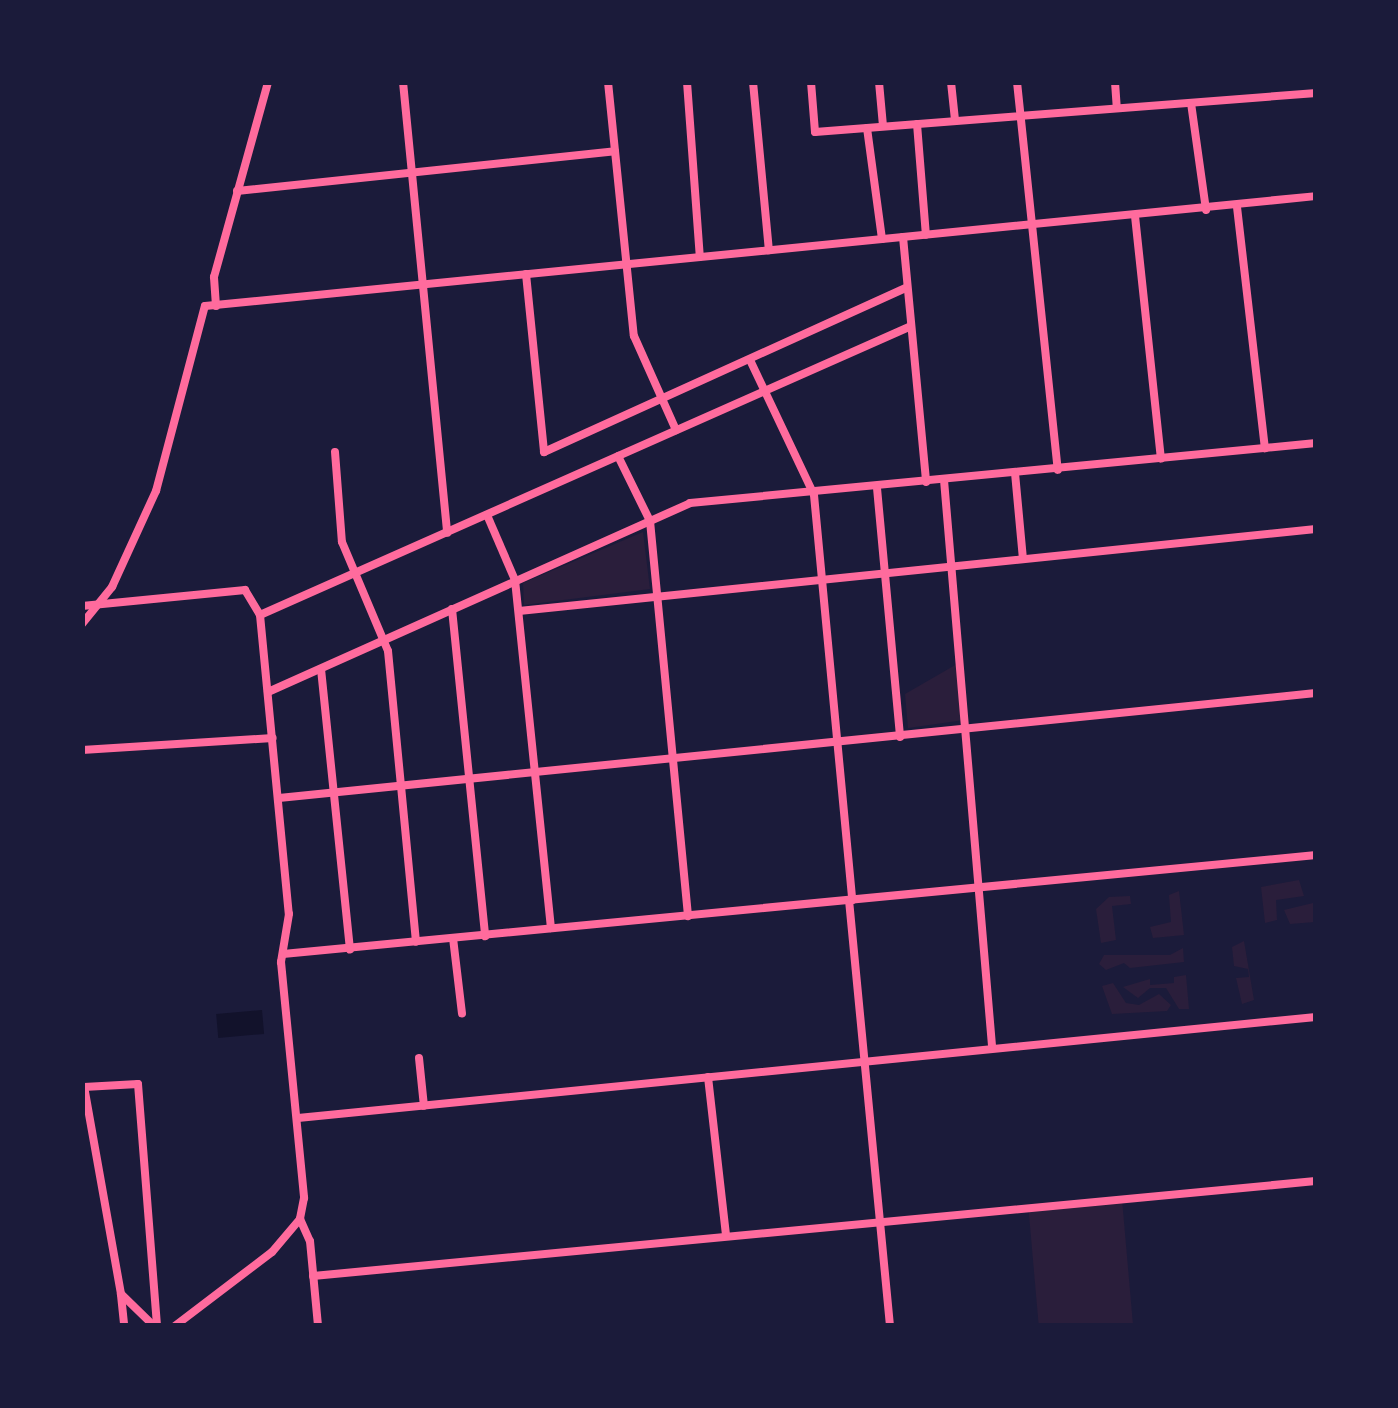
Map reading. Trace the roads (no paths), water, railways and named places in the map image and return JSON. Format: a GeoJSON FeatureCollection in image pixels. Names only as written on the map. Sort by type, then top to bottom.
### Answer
{"type":"FeatureCollection","features":[{"type":"Feature","properties":{"kind":"street"},"geometry":{"type":"LineString","coordinates":[[216,306],[214,277],[268,82]]}},
{"type":"Feature","properties":{"kind":"street"},"geometry":{"type":"LineString","coordinates":[[403,82],[447,533]]}},
{"type":"Feature","properties":{"kind":"street"},"geometry":{"type":"LineString","coordinates":[[608,82],[634,336],[676,430]]}},
{"type":"Feature","properties":{"kind":"street"},"geometry":{"type":"LineString","coordinates":[[687,82],[700,257]]}},
{"type":"Feature","properties":{"kind":"street"},"geometry":{"type":"LineString","coordinates":[[753,82],[769,250]]}},
{"type":"Feature","properties":{"kind":"street"},"geometry":{"type":"LineString","coordinates":[[811,82],[816,132],[1316,93]]}},
{"type":"Feature","properties":{"kind":"street"},"geometry":{"type":"LineString","coordinates":[[879,82],[883,126]]}},
{"type":"Feature","properties":{"kind":"street"},"geometry":{"type":"LineString","coordinates":[[951,82],[955,121]]}},
{"type":"Feature","properties":{"kind":"street"},"geometry":{"type":"LineString","coordinates":[[1017,82],[1058,470]]}},
{"type":"Feature","properties":{"kind":"street"},"geometry":{"type":"LineString","coordinates":[[1115,82],[1117,108]]}},
{"type":"Feature","properties":{"kind":"street"},"geometry":{"type":"LineString","coordinates":[[1191,102],[1206,210]]}},
{"type":"Feature","properties":{"kind":"street"},"geometry":{"type":"LineString","coordinates":[[917,124],[926,235]]}},
{"type":"Feature","properties":{"kind":"street"},"geometry":{"type":"LineString","coordinates":[[867,128],[882,239]]}},
{"type":"Feature","properties":{"kind":"street"},"geometry":{"type":"LineString","coordinates":[[238,192],[615,152]]}},
{"type":"Feature","properties":{"kind":"street"},"geometry":{"type":"LineString","coordinates":[[82,624],[96,608],[156,491],[205,306],[1206,210],[1316,196]]}},
{"type":"Feature","properties":{"kind":"street"},"geometry":{"type":"LineString","coordinates":[[1236,207],[1266,448]]}},
{"type":"Feature","properties":{"kind":"street"},"geometry":{"type":"LineString","coordinates":[[1135,216],[1161,459]]}},
{"type":"Feature","properties":{"kind":"street"},"geometry":{"type":"LineString","coordinates":[[903,237],[926,482]]}},
{"type":"Feature","properties":{"kind":"street"},"geometry":{"type":"LineString","coordinates":[[526,274],[544,452],[906,288]]}},
{"type":"Feature","properties":{"kind":"street"},"geometry":{"type":"LineString","coordinates":[[260,615],[909,327]]}},
{"type":"Feature","properties":{"kind":"street"},"geometry":{"type":"LineString","coordinates":[[750,360],[814,495],[890,1326]]}},
{"type":"Feature","properties":{"kind":"street"},"geometry":{"type":"LineString","coordinates":[[268,692],[704,500],[814,495],[1316,444]]}},
{"type":"Feature","properties":{"kind":"street"},"geometry":{"type":"LineString","coordinates":[[336,452],[342,542],[386,640],[416,942]]}},
{"type":"Feature","properties":{"kind":"street"},"geometry":{"type":"LineString","coordinates":[[618,456],[650,521],[688,916]]}},
{"type":"Feature","properties":{"kind":"street"},"geometry":{"type":"LineString","coordinates":[[1016,474],[1023,559]]}},
{"type":"Feature","properties":{"kind":"street"},"geometry":{"type":"LineString","coordinates":[[944,480],[992,1046]]}},
{"type":"Feature","properties":{"kind":"street"},"geometry":{"type":"LineString","coordinates":[[877,488],[900,737]]}},
{"type":"Feature","properties":{"kind":"street"},"geometry":{"type":"LineString","coordinates":[[487,516],[515,580],[550,928]]}},
{"type":"Feature","properties":{"kind":"street"},"geometry":{"type":"LineString","coordinates":[[519,611],[1316,529]]}},
{"type":"Feature","properties":{"kind":"street"},"geometry":{"type":"LineString","coordinates":[[82,606],[96,608],[246,590],[260,615],[289,914],[283,954],[298,1118],[300,1219],[313,1276],[318,1326]]}},
{"type":"Feature","properties":{"kind":"street"},"geometry":{"type":"LineString","coordinates":[[452,610],[485,936]]}},
{"type":"Feature","properties":{"kind":"street"},"geometry":{"type":"LineString","coordinates":[[321,669],[350,950]]}},
{"type":"Feature","properties":{"kind":"street"},"geometry":{"type":"LineString","coordinates":[[279,798],[1316,693]]}},
{"type":"Feature","properties":{"kind":"street"},"geometry":{"type":"LineString","coordinates":[[82,750],[273,738]]}},
{"type":"Feature","properties":{"kind":"street"},"geometry":{"type":"LineString","coordinates":[[283,954],[1316,855]]}},
{"type":"Feature","properties":{"kind":"street"},"geometry":{"type":"LineString","coordinates":[[453,938],[462,1013]]}},
{"type":"Feature","properties":{"kind":"street"},"geometry":{"type":"LineString","coordinates":[[298,1118],[992,1046],[1316,1017]]}},
{"type":"Feature","properties":{"kind":"street"},"geometry":{"type":"LineString","coordinates":[[419,1058],[424,1106]]}},
{"type":"Feature","properties":{"kind":"street"},"geometry":{"type":"LineString","coordinates":[[708,1078],[726,1236]]}},
{"type":"Feature","properties":{"kind":"street"},"geometry":{"type":"LineString","coordinates":[[124,1326],[84,1087],[138,1084],[156,1326]]}},
{"type":"Feature","properties":{"kind":"street"},"geometry":{"type":"LineString","coordinates":[[313,1276],[1316,1181]]}},
{"type":"Feature","properties":{"kind":"street"},"geometry":{"type":"LineString","coordinates":[[174,1326],[260,1263],[300,1219]]}},
{"type":"Feature","properties":{"kind":"street"},"geometry":{"type":"LineString","coordinates":[[121,1294],[156,1326]]}}]}
